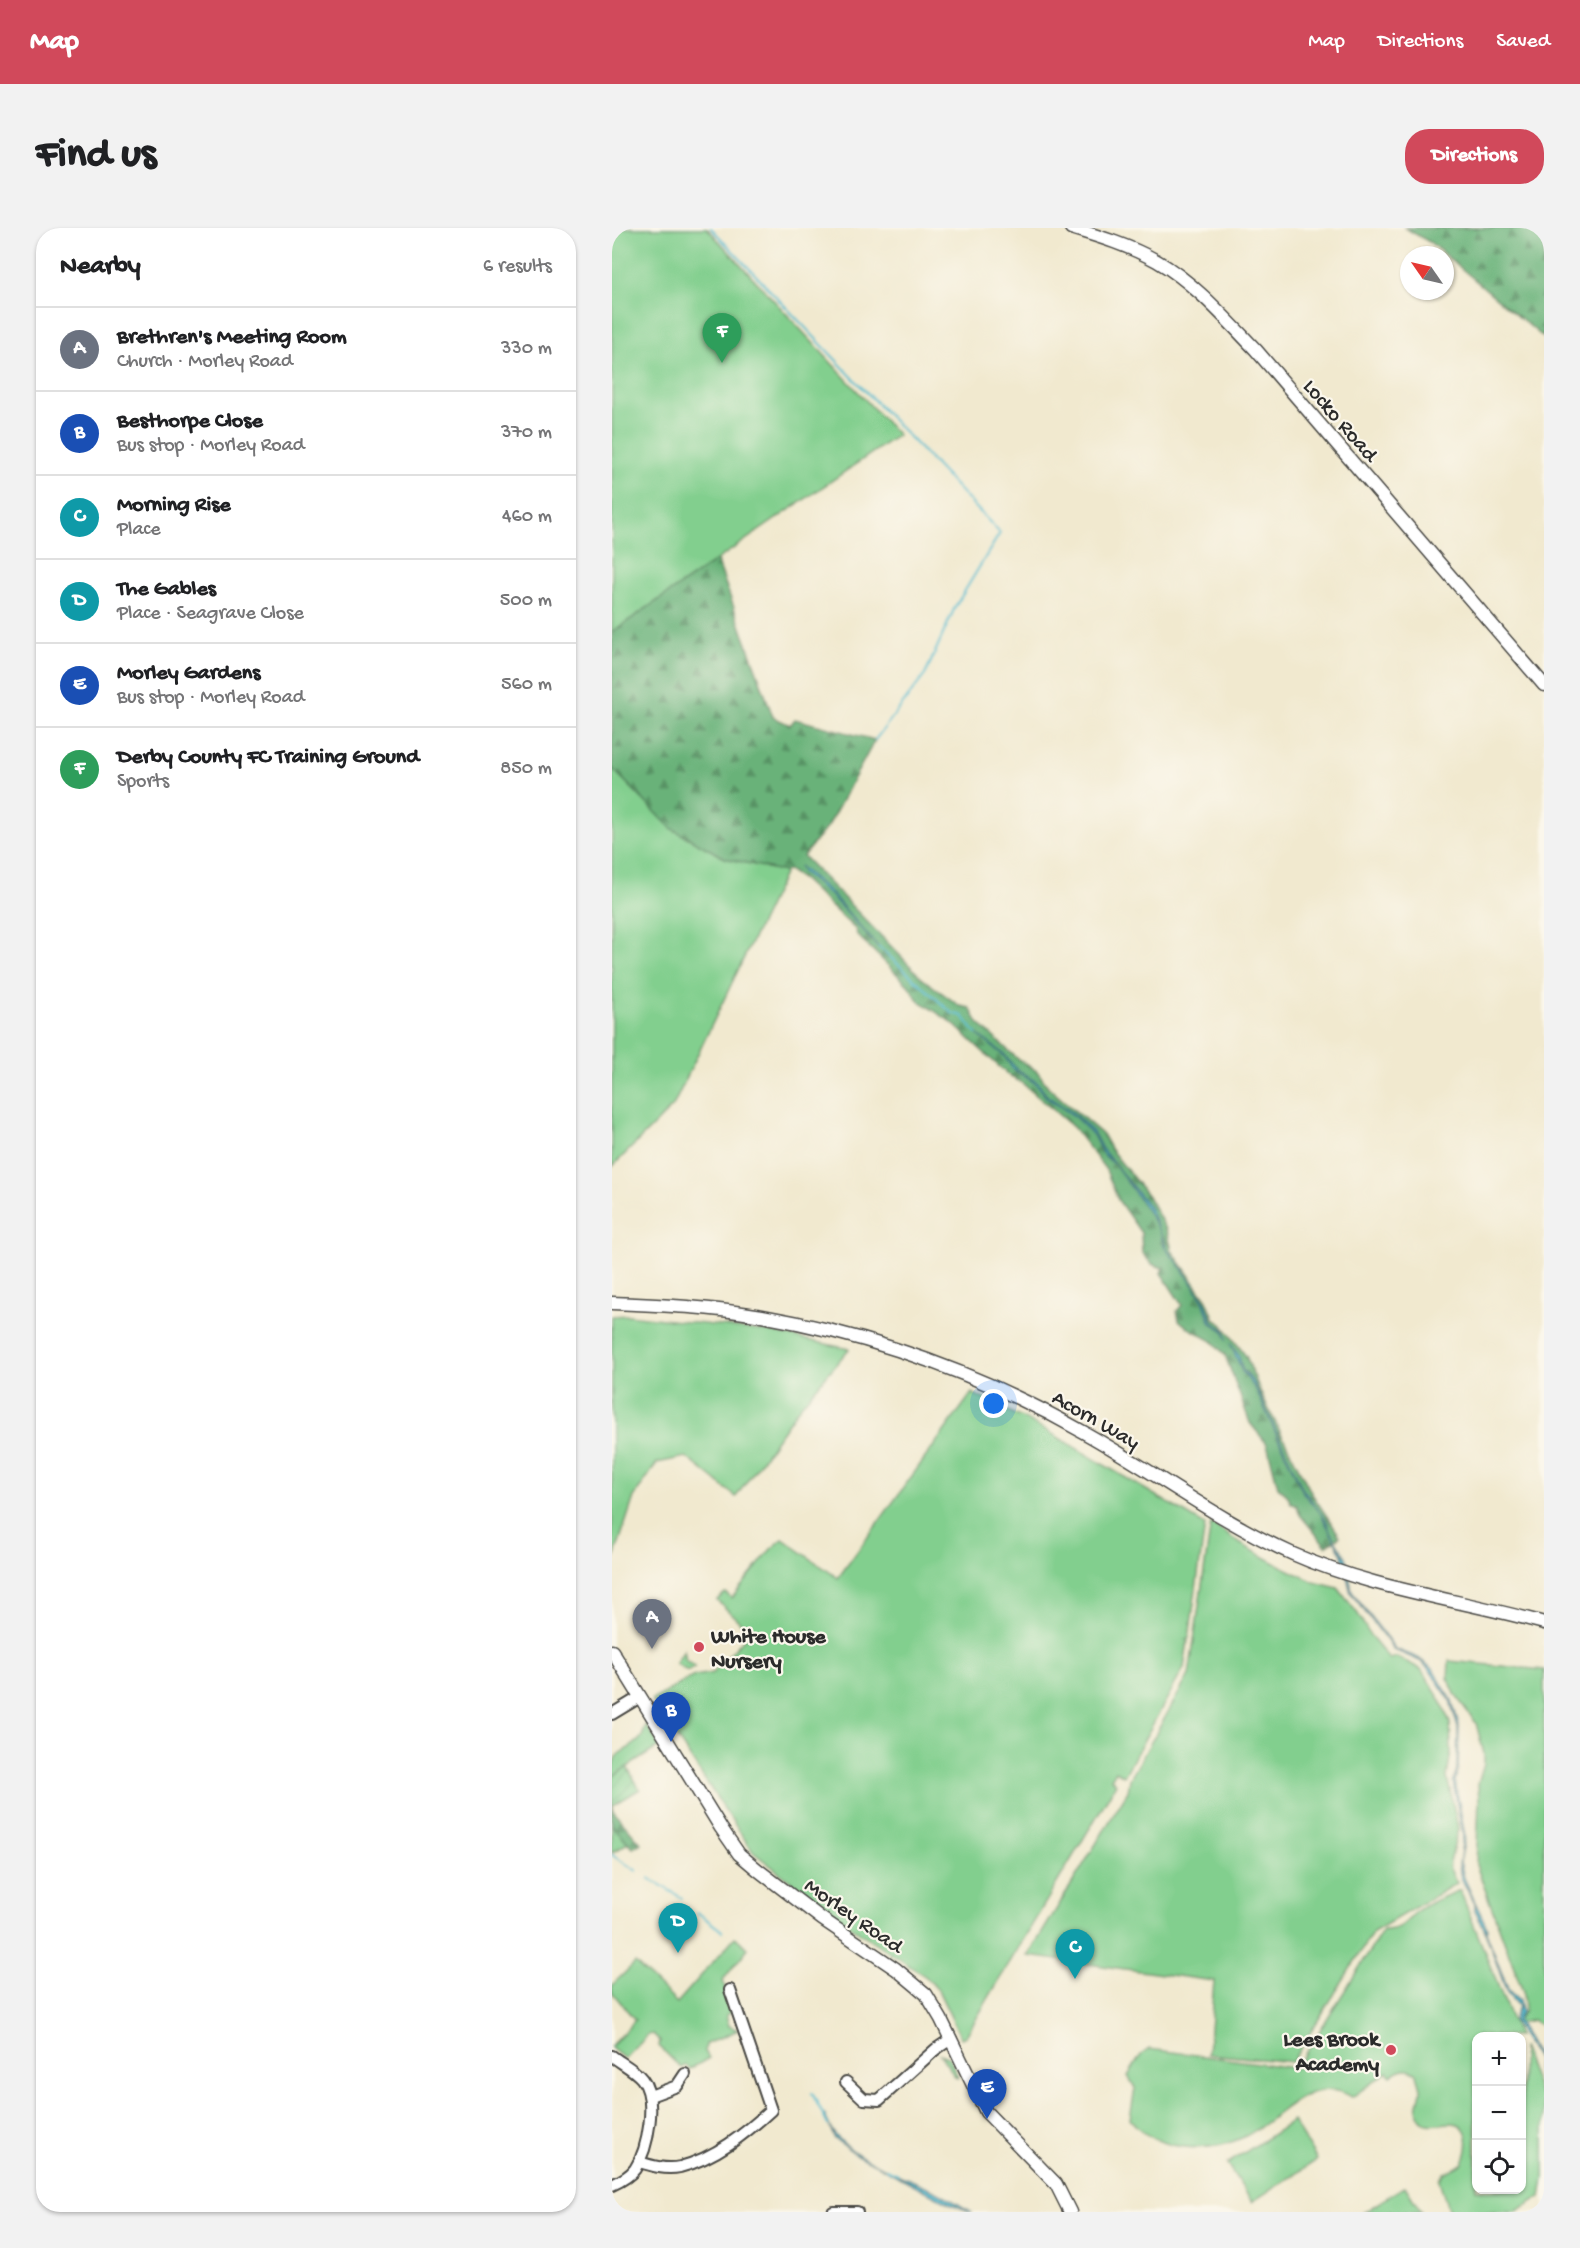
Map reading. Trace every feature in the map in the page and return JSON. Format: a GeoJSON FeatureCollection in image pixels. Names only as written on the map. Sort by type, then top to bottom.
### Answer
{"type":"FeatureCollection","features":[{"type":"Feature","properties":{"kind":"street","name":"Locko Road"},"geometry":{"type":"LineString","coordinates":[[1071,228],[1115,242],[1156,261],[1184,280],[1222,315],[1256,350],[1544,685]]}},
{"type":"Feature","properties":{"kind":"street","name":"Acorn Way"},"geometry":{"type":"LineString","coordinates":[[612,1303],[679,1306],[760,1316],[871,1342],[947,1368],[993,1386],[1086,1434],[1259,1538],[1295,1555],[1349,1574],[1544,1623]]}},
{"type":"Feature","properties":{"kind":"street","name":"Morley Road"},"geometry":{"type":"LineString","coordinates":[[612,1651],[720,1828],[739,1854],[806,1908],[915,1983],[935,2008],[986,2112],[1056,2184],[1070,2212]]}},
{"type":"Feature","properties":{"kind":"street"},"geometry":{"type":"LineString","coordinates":[[612,1714],[640,1697]]}},
{"type":"Feature","properties":{"kind":"street"},"geometry":{"type":"LineString","coordinates":[[639,2162],[658,2168],[679,2167],[739,2138],[771,2110],[734,2019],[730,1990]]}},
{"type":"Feature","properties":{"kind":"street"},"geometry":{"type":"LineString","coordinates":[[846,2082],[864,2099],[879,2100],[936,2049],[951,2039]]}},
{"type":"Feature","properties":{"kind":"street"},"geometry":{"type":"LineString","coordinates":[[612,2056],[642,2079],[650,2096],[651,2115],[639,2162],[626,2178],[612,2185]]}},
{"type":"Feature","properties":{"kind":"street"},"geometry":{"type":"LineString","coordinates":[[650,2096],[677,2086],[686,2073]]}},
{"type":"Feature","properties":{"kind":"street"},"geometry":{"type":"LineString","coordinates":[[833,2212],[853,2210],[857,2212]]}},
{"type":"Feature","properties":{"kind":"green space"},"geometry":{"type":"Polygon","coordinates":[[[612,228],[707,228],[898,435],[612,632],[612,228]]]}},
{"type":"Feature","properties":{"kind":"green space"},"geometry":{"type":"Polygon","coordinates":[[[1405,228],[1544,228],[1544,338],[1454,262],[1454,246],[1435,246],[1405,228]]]}},
{"type":"Feature","properties":{"kind":"green space"},"geometry":{"type":"Polygon","coordinates":[[[717,560],[773,717],[790,725],[795,719],[875,740],[828,826],[803,856],[923,979],[960,1006],[970,1008],[978,1023],[1019,1060],[1037,1071],[1049,1088],[1102,1134],[1111,1150],[1148,1196],[1167,1231],[1172,1251],[1207,1300],[1215,1320],[1222,1324],[1246,1356],[1263,1398],[1312,1494],[1340,1536],[1326,1546],[1300,1515],[1297,1506],[1290,1502],[1288,1496],[1278,1487],[1267,1444],[1250,1423],[1225,1355],[1212,1341],[1179,1320],[1177,1311],[1182,1305],[1161,1273],[1163,1268],[1152,1264],[1142,1253],[1141,1233],[1118,1200],[1106,1170],[1074,1128],[1022,1083],[1007,1074],[951,1022],[918,1000],[909,986],[857,935],[856,930],[804,881],[788,870],[785,872],[725,858],[672,829],[612,768],[612,632],[717,560]]]}},
{"type":"Feature","properties":{"kind":"green space"},"geometry":{"type":"Polygon","coordinates":[[[612,768],[672,829],[725,858],[785,872],[673,1106],[612,1167],[612,768]]]}},
{"type":"Feature","properties":{"kind":"green space"},"geometry":{"type":"Polygon","coordinates":[[[629,1315],[771,1332],[849,1349],[797,1410],[736,1497],[686,1457],[657,1463],[634,1497],[612,1564],[612,1316],[629,1315]]]}},
{"type":"Feature","properties":{"kind":"green space"},"geometry":{"type":"Polygon","coordinates":[[[972,1393],[1044,1429],[1205,1525],[1189,1638],[1185,1639],[1188,1640],[1184,1668],[1124,1776],[1116,1771],[1111,1778],[1116,1784],[966,2036],[961,2038],[938,1990],[926,1977],[835,1916],[753,1852],[652,1700],[694,1676],[713,1673],[750,1632],[717,1600],[725,1593],[732,1598],[771,1549],[783,1539],[838,1578],[972,1393]]]}},
{"type":"Feature","properties":{"kind":"green space"},"geometry":{"type":"Polygon","coordinates":[[[1211,1523],[1241,1544],[1277,1564],[1314,1582],[1338,1588],[1389,1659],[1397,1657],[1421,1669],[1440,1699],[1450,1723],[1451,1751],[1447,1777],[1458,1828],[1449,1867],[1457,1883],[1373,1932],[1292,2062],[1208,2054],[1214,1981],[1028,1956],[1128,1791],[1130,1779],[1189,1675],[1211,1523]]]}},
{"type":"Feature","properties":{"kind":"green space"},"geometry":{"type":"Polygon","coordinates":[[[684,1650],[686,1661],[695,1667],[687,1671],[676,1663],[684,1650]]]}},
{"type":"Feature","properties":{"kind":"green space"},"geometry":{"type":"Polygon","coordinates":[[[1449,1661],[1544,1670],[1544,2028],[1533,2020],[1519,2023],[1517,2020],[1524,2011],[1523,1992],[1476,1865],[1478,1784],[1484,1764],[1484,1754],[1476,1723],[1456,1696],[1448,1678],[1449,1661]]]}},
{"type":"Feature","properties":{"kind":"green space"},"geometry":{"type":"Polygon","coordinates":[[[646,1725],[660,1746],[612,1777],[614,1760],[641,1738],[646,1725]]]}},
{"type":"Feature","properties":{"kind":"green space"},"geometry":{"type":"Polygon","coordinates":[[[627,1767],[640,1789],[612,1806],[612,1777],[627,1767]]]}},
{"type":"Feature","properties":{"kind":"green space"},"geometry":{"type":"Polygon","coordinates":[[[612,1804],[615,1813],[641,1843],[633,1848],[612,1825],[612,1804]]]}},
{"type":"Feature","properties":{"kind":"green space"},"geometry":{"type":"Polygon","coordinates":[[[612,1818],[632,1840],[612,1853],[612,1818]]]}},
{"type":"Feature","properties":{"kind":"green space"},"geometry":{"type":"Polygon","coordinates":[[[1460,1890],[1516,2032],[1472,2032],[1472,2194],[1526,2194],[1526,2058],[1540,2095],[1544,2094],[1544,2179],[1541,2197],[1515,2212],[1449,2212],[1439,2180],[1444,2173],[1462,2164],[1467,2145],[1466,2132],[1457,2124],[1434,2125],[1420,2118],[1417,2108],[1421,2090],[1417,2073],[1407,2069],[1391,2076],[1387,2072],[1352,2097],[1336,2091],[1322,2090],[1308,2094],[1244,2137],[1215,2146],[1183,2147],[1168,2144],[1141,2130],[1130,2119],[1135,2088],[1128,2076],[1141,2055],[1149,2049],[1296,2068],[1383,1930],[1399,1927],[1416,1912],[1460,1890]]]}},
{"type":"Feature","properties":{"kind":"green space"},"geometry":{"type":"Polygon","coordinates":[[[735,1937],[748,1948],[723,1980],[731,2011],[726,2015],[729,2026],[738,2030],[706,2044],[705,2051],[709,2058],[690,2069],[686,2065],[681,2068],[659,2046],[660,2041],[653,2034],[648,2035],[625,2059],[612,2049],[612,2046],[635,2020],[612,1992],[612,1985],[635,1963],[677,2003],[735,1937]]]}},
{"type":"Feature","properties":{"kind":"green space"},"geometry":{"type":"Polygon","coordinates":[[[940,2054],[950,2058],[958,2078],[955,2077],[940,2054]]]}},
{"type":"Feature","properties":{"kind":"green space"},"geometry":{"type":"Polygon","coordinates":[[[1293,2121],[1317,2160],[1252,2202],[1227,2164],[1293,2121]]]}},
{"type":"Feature","properties":{"kind":"green space"},"geometry":{"type":"Polygon","coordinates":[[[1405,2186],[1421,2212],[1364,2212],[1405,2186]]]}},
{"type":"Feature","properties":{"kind":"water"},"geometry":{"type":"Polygon","coordinates":[[[799,866],[830,892],[880,949],[830,895],[802,872],[799,866]]]}},
{"type":"Feature","properties":{"kind":"water"},"geometry":{"type":"Polygon","coordinates":[[[974,1032],[1004,1054],[1018,1071],[1037,1082],[1047,1096],[1073,1113],[1093,1132],[1102,1149],[1115,1165],[1102,1153],[1093,1135],[1074,1116],[1047,1098],[1035,1083],[1013,1069],[1004,1056],[974,1032]]]}},
{"type":"Feature","properties":{"kind":"water"},"geometry":{"type":"Polygon","coordinates":[[[1117,1168],[1149,1207],[1159,1230],[1147,1210],[1117,1168]]]}},
{"type":"Feature","properties":{"kind":"water"},"geometry":{"type":"Polygon","coordinates":[[[1188,1278],[1205,1301],[1213,1323],[1224,1329],[1227,1341],[1223,1330],[1211,1323],[1203,1301],[1188,1278]]]}},
{"type":"Feature","properties":{"kind":"water"},"geometry":{"type":"Polygon","coordinates":[[[1230,1343],[1239,1356],[1242,1369],[1254,1383],[1302,1488],[1320,1512],[1304,1494],[1255,1388],[1243,1373],[1230,1343]]]}},
{"type":"Feature","properties":{"kind":"water"},"geometry":{"type":"Polygon","coordinates":[[[1331,1534],[1346,1557],[1352,1592],[1395,1649],[1418,1658],[1433,1669],[1452,1701],[1459,1725],[1458,1769],[1455,1781],[1465,1837],[1460,1862],[1464,1878],[1487,1928],[1486,1932],[1509,1992],[1519,2001],[1521,2012],[1517,2020],[1524,2032],[1520,2032],[1513,2021],[1518,2006],[1507,1993],[1484,1928],[1475,1911],[1475,1904],[1461,1878],[1459,1865],[1463,1836],[1453,1781],[1457,1770],[1458,1728],[1450,1700],[1429,1669],[1420,1661],[1394,1650],[1351,1593],[1342,1555],[1331,1534]]]}},
{"type":"Feature","properties":{"kind":"water"},"geometry":{"type":"Polygon","coordinates":[[[1526,2036],[1539,2059],[1544,2084],[1537,2069],[1538,2060],[1526,2041],[1526,2036]]]}},
{"type":"Feature","properties":{"kind":"water"},"geometry":{"type":"Polygon","coordinates":[[[824,2114],[836,2136],[858,2155],[835,2139],[824,2114]]]}},
{"type":"Feature","properties":{"kind":"water"},"geometry":{"type":"Polygon","coordinates":[[[872,2162],[937,2191],[972,2212],[949,2203],[872,2162]]]}},
{"type":"Feature","properties":{"kind":"waterway"},"geometry":{"type":"LineString","coordinates":[[711,228],[1000,533],[955,607],[925,675],[875,740]]}},
{"type":"Feature","properties":{"kind":"waterway"},"geometry":{"type":"LineString","coordinates":[[879,947],[952,1013],[963,1016],[976,1034]]}},
{"type":"Feature","properties":{"kind":"waterway"},"geometry":{"type":"LineString","coordinates":[[612,1855],[637,1871]]}},
{"type":"Feature","properties":{"kind":"waterway"},"geometry":{"type":"LineString","coordinates":[[649,1878],[682,1898]]}},
{"type":"Feature","properties":{"kind":"waterway"},"geometry":{"type":"LineString","coordinates":[[697,1912],[722,1931]]}},
{"type":"Feature","properties":{"kind":"waterway"},"geometry":{"type":"LineString","coordinates":[[812,2093],[828,2125]]}},
{"type":"Feature","properties":{"kind":"waterway"},"geometry":{"type":"LineString","coordinates":[[886,2169],[898,2174]]}},
{"type":"Feature","properties":{"kind":"place","name":"Derby County FC Training Ground"},"geometry":{"type":"Point","coordinates":[722,363]}},
{"type":"Feature","properties":{"kind":"place","name":"White House Nursery"},"geometry":{"type":"Point","coordinates":[699,1647]}},
{"type":"Feature","properties":{"kind":"place","name":"Brethren's Meeting Room"},"geometry":{"type":"Point","coordinates":[652,1649]}},
{"type":"Feature","properties":{"kind":"place","name":"Besthorpe Close"},"geometry":{"type":"Point","coordinates":[671,1742]}},
{"type":"Feature","properties":{"kind":"place","name":"The Gables"},"geometry":{"type":"Point","coordinates":[678,1953]}},
{"type":"Feature","properties":{"kind":"place","name":"Morning Rise"},"geometry":{"type":"Point","coordinates":[1075,1979]}},
{"type":"Feature","properties":{"kind":"place","name":"Lees Brook Academy"},"geometry":{"type":"Point","coordinates":[1391,2050]}},
{"type":"Feature","properties":{"kind":"place","name":"Morley Gardens"},"geometry":{"type":"Point","coordinates":[987,2119]}}]}
